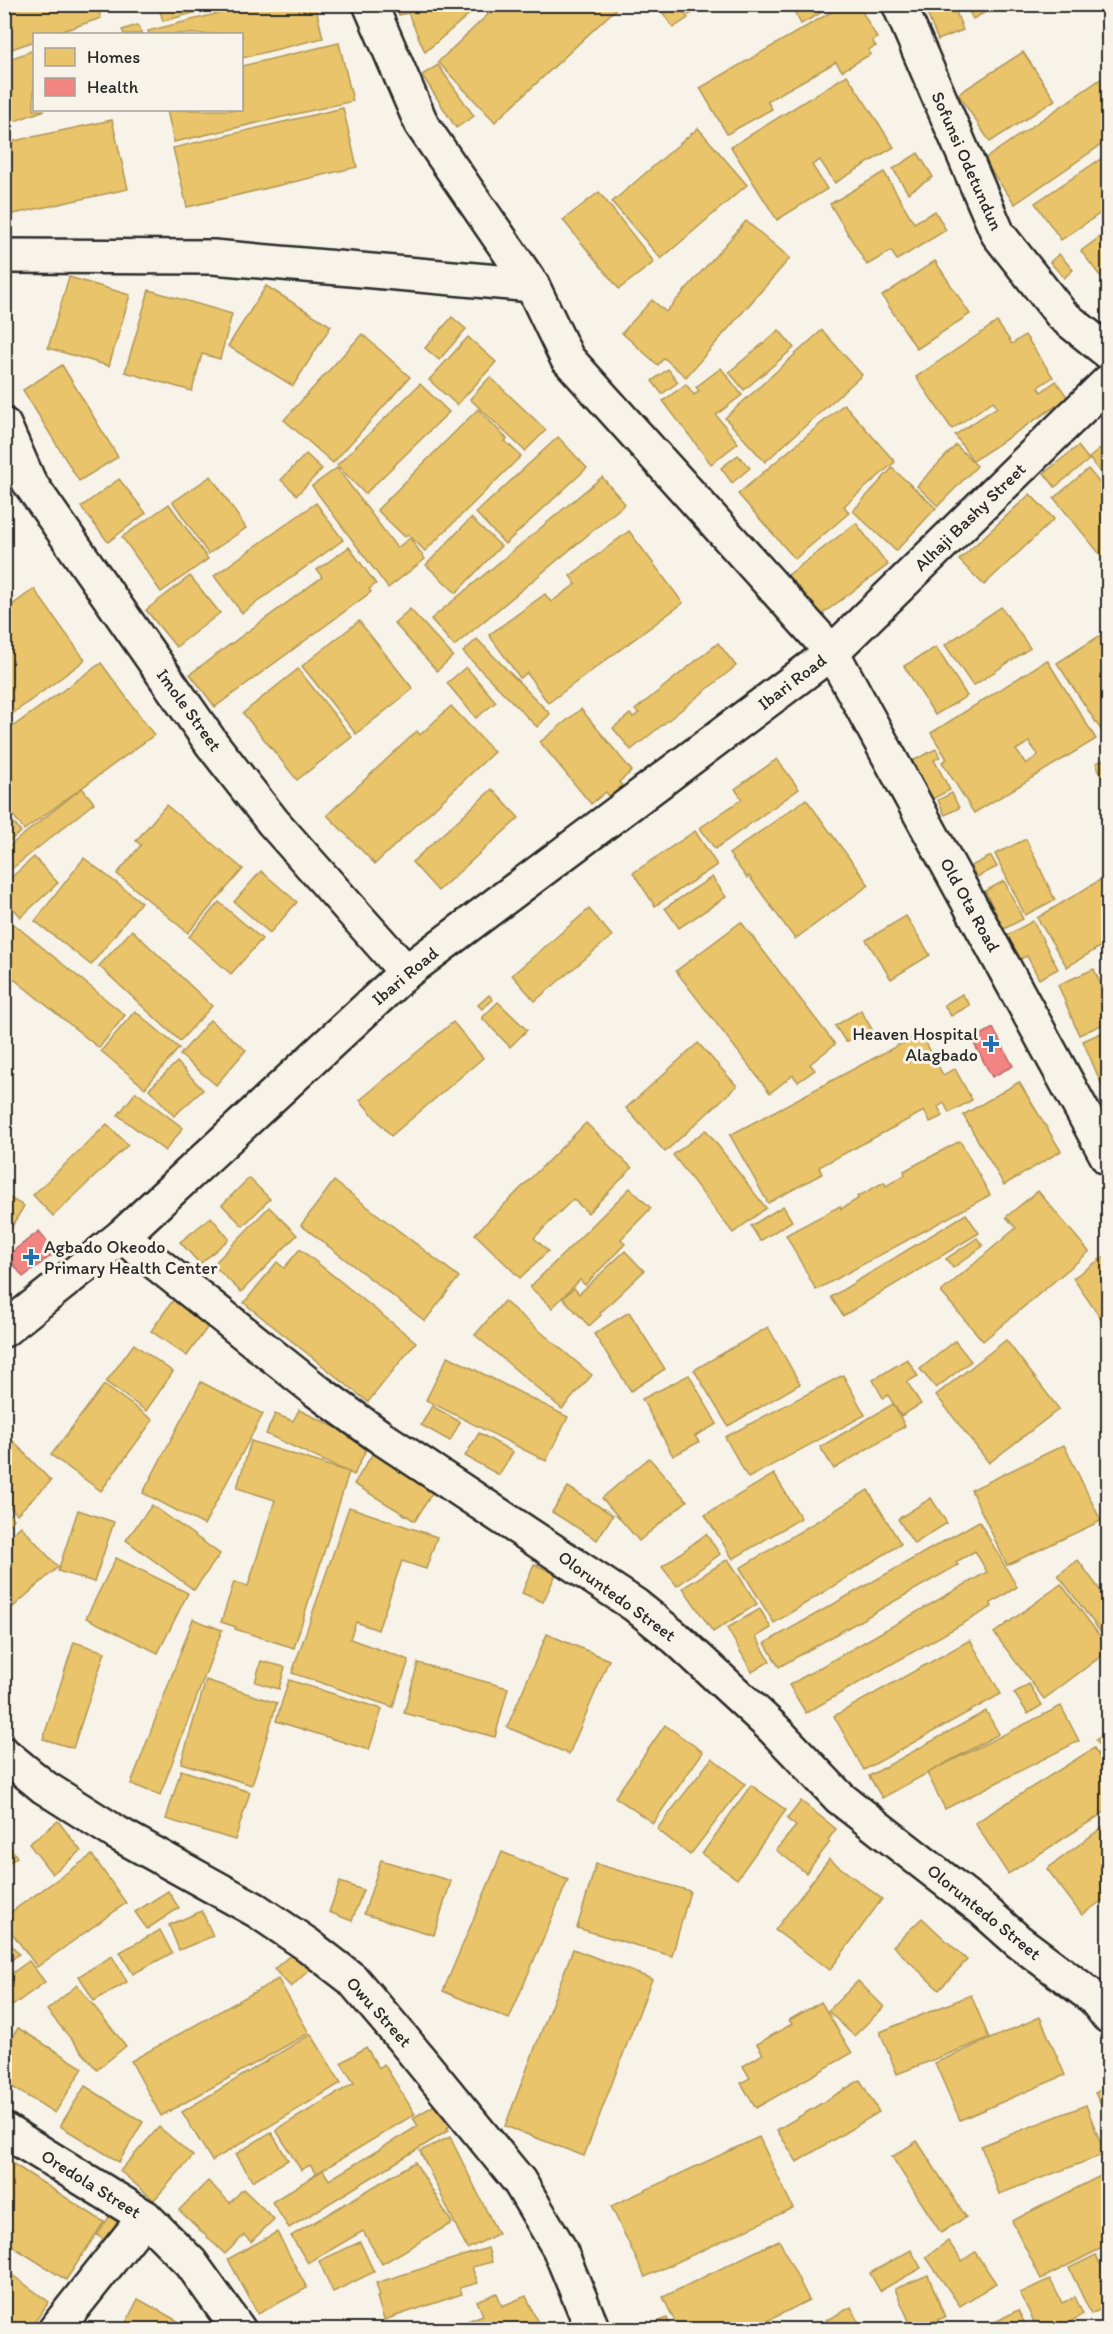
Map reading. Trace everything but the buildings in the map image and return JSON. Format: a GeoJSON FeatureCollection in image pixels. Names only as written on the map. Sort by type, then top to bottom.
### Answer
{"type":"FeatureCollection","features":[{"type":"Feature","properties":{"kind":"street","name":"Old Ota Road"},"geometry":{"type":"LineString","coordinates":[[370,4],[422,125],[532,285],[567,358],[832,652],[1108,1158]]}},
{"type":"Feature","properties":{"kind":"street","name":"Sofunsi Odetundun"},"geometry":{"type":"LineString","coordinates":[[899,4],[998,234],[1062,315],[1108,352]]}},
{"type":"Feature","properties":{"kind":"street"},"geometry":{"type":"LineString","coordinates":[[4,256],[213,256],[532,285]]}},
{"type":"Feature","properties":{"kind":"street","name":"Alhaji Bashy Street"},"geometry":{"type":"LineString","coordinates":[[832,652],[1108,382]]}},
{"type":"Feature","properties":{"kind":"street","name":"Imole Street"},"geometry":{"type":"LineString","coordinates":[[4,425],[29,482],[212,744],[273,822],[406,972]]}},
{"type":"Feature","properties":{"kind":"street","name":"Ibari Road"},"geometry":{"type":"LineString","coordinates":[[6,1327],[122,1236],[406,972],[832,652]]}},
{"type":"Feature","properties":{"kind":"street","name":"Oloruntedo Street"},"geometry":{"type":"LineString","coordinates":[[122,1236],[308,1383],[382,1438],[635,1605],[677,1639],[773,1728],[840,1798],[981,1908],[1018,1941],[1094,1998],[1108,2016]]}},
{"type":"Feature","properties":{"kind":"street","name":"Owu Street"},"geometry":{"type":"LineString","coordinates":[[4,1754],[44,1787],[115,1832],[256,1910],[308,1945],[352,1979],[404,2039],[519,2181],[559,2248],[593,2330]]}},
{"type":"Feature","properties":{"kind":"street","name":"Oredola Street"},"geometry":{"type":"LineString","coordinates":[[4,2130],[145,2217],[191,2263],[239,2330]]}},
{"type":"Feature","properties":{"kind":"street"},"geometry":{"type":"LineString","coordinates":[[55,2330],[145,2217]]}},
{"type":"Feature","properties":{"kind":"place","name":"Heaven Hospital Alagbado"},"geometry":{"type":"Point","coordinates":[991,1044]}},
{"type":"Feature","properties":{"kind":"place","name":"Agbado Okeodo Primary Health Center"},"geometry":{"type":"Point","coordinates":[31,1257]}}]}
